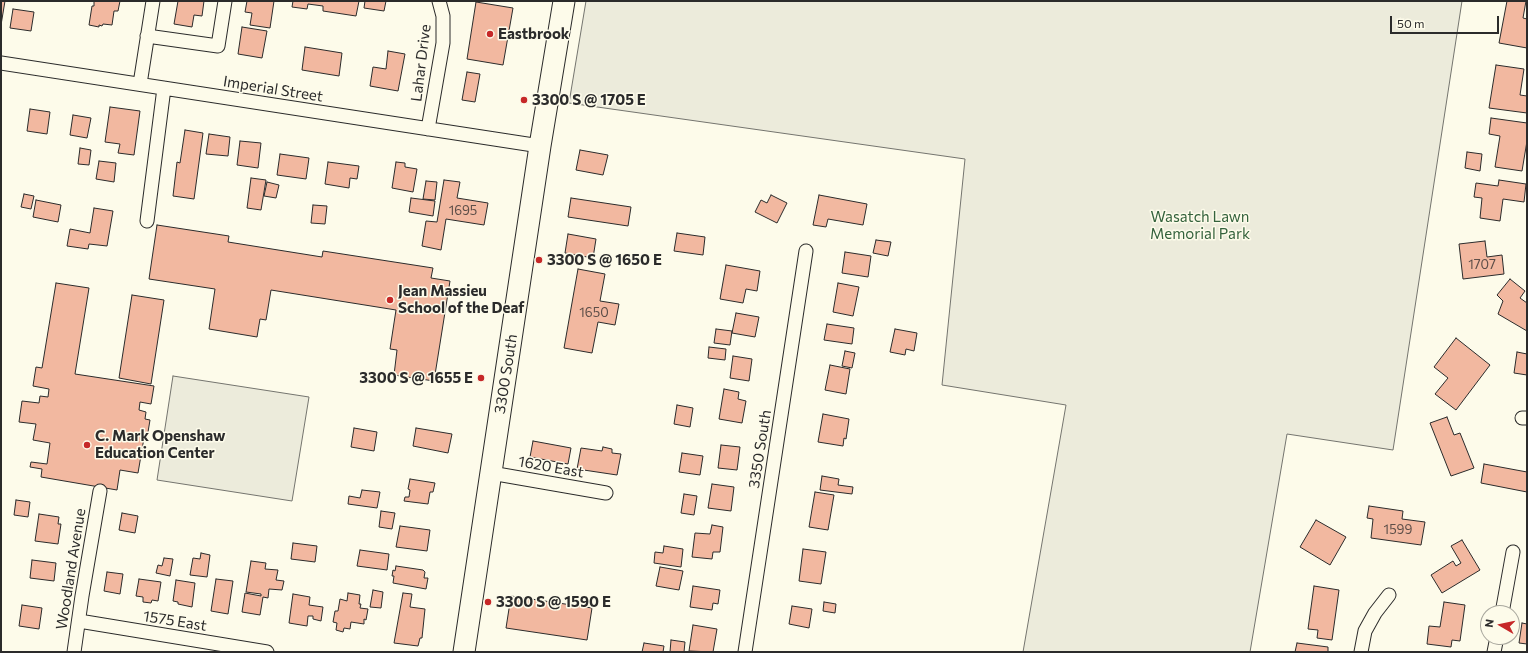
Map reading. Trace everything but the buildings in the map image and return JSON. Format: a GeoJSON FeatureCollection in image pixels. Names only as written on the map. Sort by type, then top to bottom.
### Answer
{"type":"FeatureCollection","features":[{"type":"Feature","properties":{"kind":"main road","name":"3300 South"},"geometry":{"type":"LineString","coordinates":[[464,652],[540,146],[564,1]]}},
{"type":"Feature","properties":{"kind":"street"},"geometry":{"type":"LineString","coordinates":[[140,84],[153,1]]}},
{"type":"Feature","properties":{"kind":"street"},"geometry":{"type":"LineString","coordinates":[[147,36],[218,46],[225,1]]}},
{"type":"Feature","properties":{"kind":"street","name":"Lahar Drive"},"geometry":{"type":"LineString","coordinates":[[428,129],[443,43],[443,16],[439,1]]}},
{"type":"Feature","properties":{"kind":"street","name":"Imperial Street"},"geometry":{"type":"LineString","coordinates":[[1,63],[540,146]]}},
{"type":"Feature","properties":{"kind":"street"},"geometry":{"type":"LineString","coordinates":[[147,221],[164,88]]}},
{"type":"Feature","properties":{"kind":"street","name":"3350 South"},"geometry":{"type":"LineString","coordinates":[[745,652],[806,251]]}},
{"type":"Feature","properties":{"kind":"street","name":"1620 East"},"geometry":{"type":"LineString","coordinates":[[491,473],[606,493]]}},
{"type":"Feature","properties":{"kind":"street","name":"Woodland Avenue"},"geometry":{"type":"LineString","coordinates":[[74,652],[100,491]]}},
{"type":"Feature","properties":{"kind":"street"},"geometry":{"type":"LineString","coordinates":[[1503,605],[1513,552]]}},
{"type":"Feature","properties":{"kind":"street"},"geometry":{"type":"LineString","coordinates":[[1361,652],[1365,631],[1375,613],[1390,595]]}},
{"type":"Feature","properties":{"kind":"street","name":"1575 East"},"geometry":{"type":"LineString","coordinates":[[79,621],[267,652]]}},
{"type":"Feature","properties":{"kind":"green space","name":"Wasatch Lawn Memorial Park"},"geometry":{"type":"Polygon","coordinates":[[[586,1],[1462,1],[1393,450],[1287,434],[1250,652],[1023,652],[1066,405],[942,385],[965,159],[569,103],[586,1]]]}},
{"type":"Feature","properties":{"kind":"green space"},"geometry":{"type":"Polygon","coordinates":[[[173,376],[309,397],[292,501],[157,480],[173,376]]]}},
{"type":"Feature","properties":{"kind":"place","name":"Eastbrook"},"geometry":{"type":"Point","coordinates":[490,34]}},
{"type":"Feature","properties":{"kind":"place","name":"3300 S @ 1705 E"},"geometry":{"type":"Point","coordinates":[524,100]}},
{"type":"Feature","properties":{"kind":"place","name":"3300 S @ 1650 E"},"geometry":{"type":"Point","coordinates":[539,260]}},
{"type":"Feature","properties":{"kind":"place","name":"Jean Massieu School of the Deaf"},"geometry":{"type":"Point","coordinates":[390,300]}},
{"type":"Feature","properties":{"kind":"place","name":"3300 S @ 1655 E"},"geometry":{"type":"Point","coordinates":[481,378]}},
{"type":"Feature","properties":{"kind":"place","name":"C. Mark Openshaw Education Center"},"geometry":{"type":"Point","coordinates":[87,445]}},
{"type":"Feature","properties":{"kind":"place","name":"3300 S @ 1590 E"},"geometry":{"type":"Point","coordinates":[488,602]}}]}
